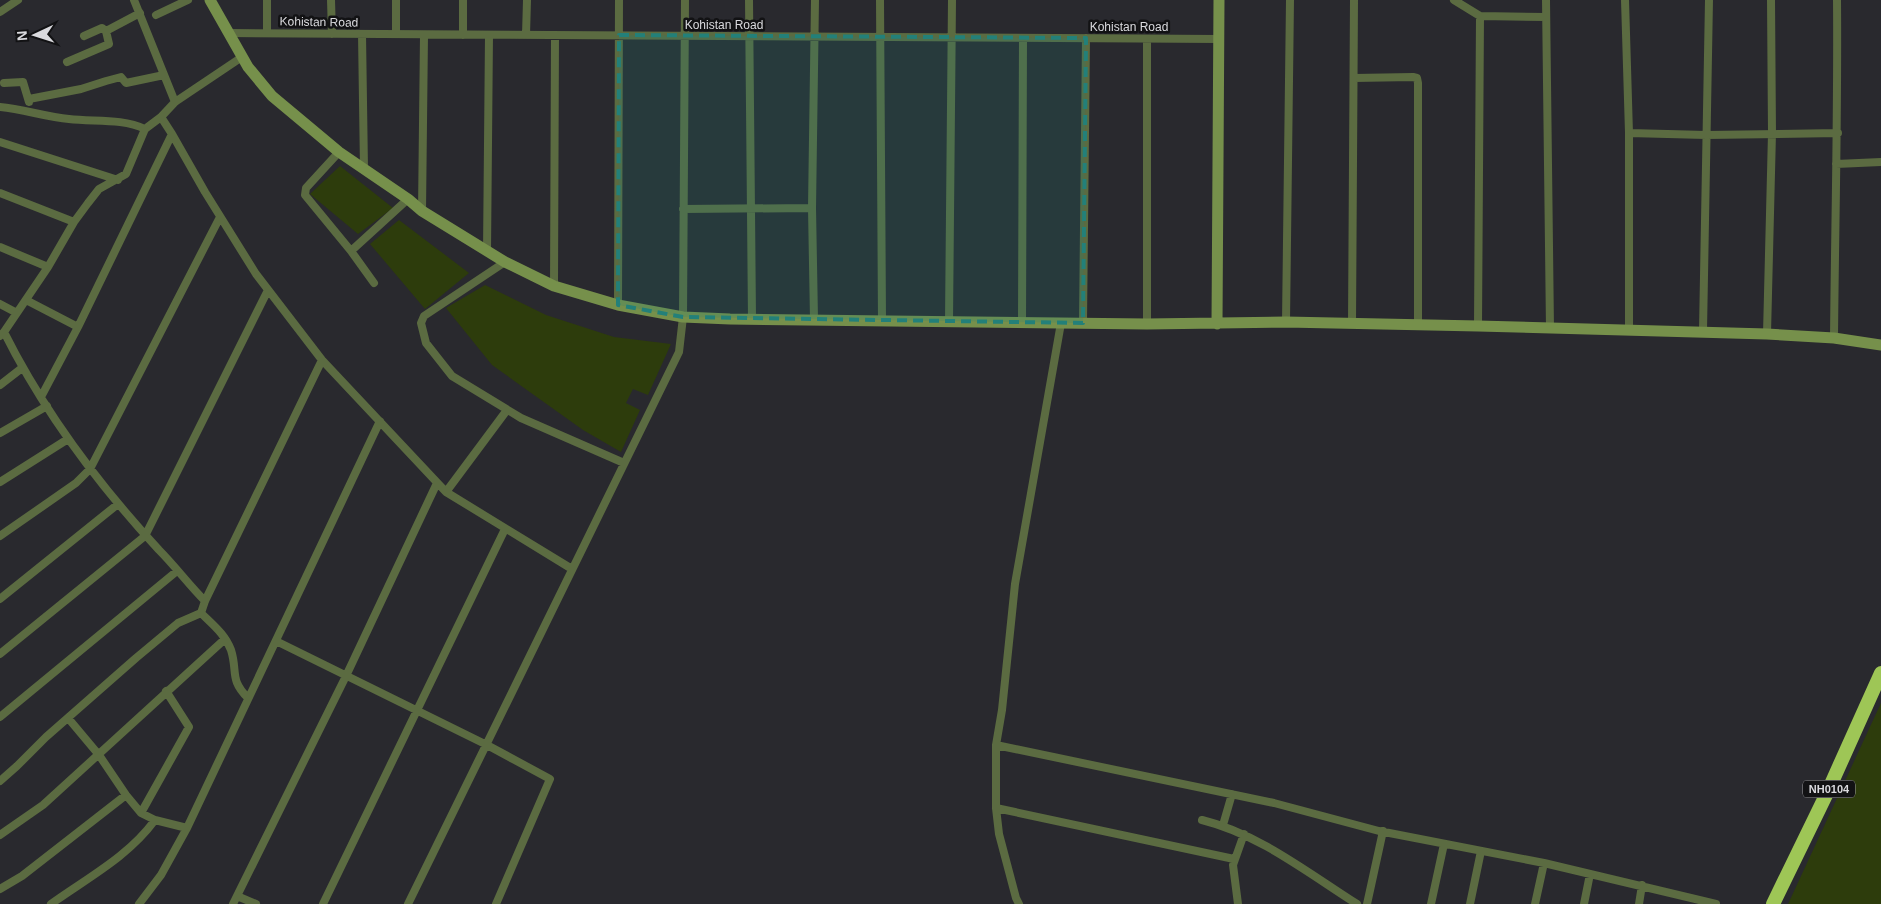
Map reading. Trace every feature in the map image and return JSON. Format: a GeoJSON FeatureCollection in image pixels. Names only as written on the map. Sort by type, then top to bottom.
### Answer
{"type":"FeatureCollection","features":[{"type":"Feature","properties":{"kind":"highway","name":"NH0104"},"geometry":{"type":"LineString","coordinates":[[1773,904],[1828,791],[1881,673]]}},
{"type":"Feature","properties":{"kind":"main road"},"geometry":{"type":"LineString","coordinates":[[210,0],[248,67],[272,96],[339,152],[408,199],[422,211],[505,262],[554,286],[618,305],[682,317],[1022,323],[1217,324],[1286,322],[1630,331],[1703,331],[1834,338],[1881,345]]}},
{"type":"Feature","properties":{"kind":"main road"},"geometry":{"type":"LineString","coordinates":[[1217,324],[1219,0]]}},
{"type":"Feature","properties":{"kind":"street"},"geometry":{"type":"LineString","coordinates":[[1,0],[3,10],[18,0]]}},
{"type":"Feature","properties":{"kind":"street"},"geometry":{"type":"LineString","coordinates":[[134,0],[175,102]]}},
{"type":"Feature","properties":{"kind":"street"},"geometry":{"type":"LineString","coordinates":[[156,15],[188,0]]}},
{"type":"Feature","properties":{"kind":"street"},"geometry":{"type":"LineString","coordinates":[[267,0],[267,33]]}},
{"type":"Feature","properties":{"kind":"street"},"geometry":{"type":"LineString","coordinates":[[332,0],[332,34]]}},
{"type":"Feature","properties":{"kind":"street"},"geometry":{"type":"LineString","coordinates":[[396,0],[396,34]]}},
{"type":"Feature","properties":{"kind":"street"},"geometry":{"type":"LineString","coordinates":[[462,34],[463,0]]}},
{"type":"Feature","properties":{"kind":"street"},"geometry":{"type":"LineString","coordinates":[[526,0],[526,35]]}},
{"type":"Feature","properties":{"kind":"street"},"geometry":{"type":"LineString","coordinates":[[618,305],[619,0]]}},
{"type":"Feature","properties":{"kind":"street"},"geometry":{"type":"LineString","coordinates":[[408,904],[679,352],[682,317],[685,0]]}},
{"type":"Feature","properties":{"kind":"street"},"geometry":{"type":"LineString","coordinates":[[749,0],[752,319]]}},
{"type":"Feature","properties":{"kind":"street"},"geometry":{"type":"LineString","coordinates":[[814,320],[812,208],[815,0]]}},
{"type":"Feature","properties":{"kind":"street"},"geometry":{"type":"LineString","coordinates":[[880,0],[882,320]]}},
{"type":"Feature","properties":{"kind":"street"},"geometry":{"type":"LineString","coordinates":[[949,321],[952,0]]}},
{"type":"Feature","properties":{"kind":"street"},"geometry":{"type":"LineString","coordinates":[[1286,322],[1290,0]]}},
{"type":"Feature","properties":{"kind":"street"},"geometry":{"type":"LineString","coordinates":[[1352,324],[1354,0]]}},
{"type":"Feature","properties":{"kind":"street"},"geometry":{"type":"LineString","coordinates":[[1454,0],[1480,16],[1546,17]]}},
{"type":"Feature","properties":{"kind":"street"},"geometry":{"type":"LineString","coordinates":[[1546,0],[1550,328]]}},
{"type":"Feature","properties":{"kind":"street"},"geometry":{"type":"LineString","coordinates":[[1625,0],[1630,331]]}},
{"type":"Feature","properties":{"kind":"street"},"geometry":{"type":"LineString","coordinates":[[1703,331],[1709,0]]}},
{"type":"Feature","properties":{"kind":"street"},"geometry":{"type":"LineString","coordinates":[[1767,334],[1772,133],[1772,0]]}},
{"type":"Feature","properties":{"kind":"street"},"geometry":{"type":"LineString","coordinates":[[1834,338],[1838,133],[1837,0]]}},
{"type":"Feature","properties":{"kind":"street"},"geometry":{"type":"LineString","coordinates":[[106,31],[140,13]]}},
{"type":"Feature","properties":{"kind":"street"},"geometry":{"type":"LineString","coordinates":[[1478,326],[1480,16]]}},
{"type":"Feature","properties":{"kind":"street"},"geometry":{"type":"LineString","coordinates":[[67,62],[108,45],[110,42],[106,31],[102,28],[84,36]]}},
{"type":"Feature","properties":{"kind":"street","name":"Kohistan Road"},"geometry":{"type":"LineString","coordinates":[[228,33],[1219,39]]}},
{"type":"Feature","properties":{"kind":"street"},"geometry":{"type":"LineString","coordinates":[[362,34],[364,169]]}},
{"type":"Feature","properties":{"kind":"street"},"geometry":{"type":"LineString","coordinates":[[422,211],[424,35]]}},
{"type":"Feature","properties":{"kind":"street"},"geometry":{"type":"LineString","coordinates":[[487,251],[489,35]]}},
{"type":"Feature","properties":{"kind":"street"},"geometry":{"type":"LineString","coordinates":[[554,286],[555,35]]}},
{"type":"Feature","properties":{"kind":"street"},"geometry":{"type":"LineString","coordinates":[[1022,323],[1023,38]]}},
{"type":"Feature","properties":{"kind":"street"},"geometry":{"type":"LineString","coordinates":[[1083,323],[1086,38]]}},
{"type":"Feature","properties":{"kind":"street"},"geometry":{"type":"LineString","coordinates":[[1147,39],[1147,324]]}},
{"type":"Feature","properties":{"kind":"street"},"geometry":{"type":"LineString","coordinates":[[205,601],[118,504],[90,468],[68,439],[2,334],[48,267],[74,222],[99,189],[126,174],[145,129],[161,117],[175,102],[242,56]]}},
{"type":"Feature","properties":{"kind":"street"},"geometry":{"type":"LineString","coordinates":[[29,99],[82,89],[106,80],[121,77],[126,83],[164,75]]}},
{"type":"Feature","properties":{"kind":"street"},"geometry":{"type":"LineString","coordinates":[[1354,78],[1417,78],[1418,325]]}},
{"type":"Feature","properties":{"kind":"street"},"geometry":{"type":"LineString","coordinates":[[4,83],[23,82],[29,99],[29,111]]}},
{"type":"Feature","properties":{"kind":"street"},"geometry":{"type":"LineString","coordinates":[[0,107],[67,119],[133,123],[145,129]]}},
{"type":"Feature","properties":{"kind":"street"},"geometry":{"type":"LineString","coordinates":[[161,117],[256,274],[322,360],[446,492],[572,569]]}},
{"type":"Feature","properties":{"kind":"street"},"geometry":{"type":"LineString","coordinates":[[1628,133],[1706,135],[1838,133]]}},
{"type":"Feature","properties":{"kind":"street"},"geometry":{"type":"LineString","coordinates":[[41,397],[172,134]]}},
{"type":"Feature","properties":{"kind":"street"},"geometry":{"type":"LineString","coordinates":[[0,142],[118,180]]}},
{"type":"Feature","properties":{"kind":"street"},"geometry":{"type":"LineString","coordinates":[[339,152],[306,188],[305,195],[351,251],[374,283]]}},
{"type":"Feature","properties":{"kind":"street"},"geometry":{"type":"LineString","coordinates":[[1836,164],[1881,162]]}},
{"type":"Feature","properties":{"kind":"street"},"geometry":{"type":"LineString","coordinates":[[0,193],[74,222]]}},
{"type":"Feature","properties":{"kind":"street"},"geometry":{"type":"LineString","coordinates":[[351,251],[408,199]]}},
{"type":"Feature","properties":{"kind":"street"},"geometry":{"type":"LineString","coordinates":[[683,208],[812,208]]}},
{"type":"Feature","properties":{"kind":"street"},"geometry":{"type":"LineString","coordinates":[[0,536],[69,488],[90,468],[220,217]]}},
{"type":"Feature","properties":{"kind":"street"},"geometry":{"type":"LineString","coordinates":[[0,247],[48,267]]}},
{"type":"Feature","properties":{"kind":"street"},"geometry":{"type":"LineString","coordinates":[[505,262],[424,316],[421,323],[426,344],[452,376],[507,410],[624,463]]}},
{"type":"Feature","properties":{"kind":"street"},"geometry":{"type":"LineString","coordinates":[[0,654],[146,536],[268,290]]}},
{"type":"Feature","properties":{"kind":"street"},"geometry":{"type":"LineString","coordinates":[[26,300],[78,326]]}},
{"type":"Feature","properties":{"kind":"street"},"geometry":{"type":"LineString","coordinates":[[0,304],[17,313]]}},
{"type":"Feature","properties":{"kind":"street"},"geometry":{"type":"LineString","coordinates":[[1019,904],[999,834],[996,808],[996,745],[1002,710],[1014,584],[1061,323]]}},
{"type":"Feature","properties":{"kind":"street"},"geometry":{"type":"LineString","coordinates":[[0,781],[68,718],[178,623],[201,613],[205,601],[322,360]]}},
{"type":"Feature","properties":{"kind":"street"},"geometry":{"type":"LineString","coordinates":[[0,384],[22,368]]}},
{"type":"Feature","properties":{"kind":"street"},"geometry":{"type":"LineString","coordinates":[[0,434],[47,406]]}},
{"type":"Feature","properties":{"kind":"street"},"geometry":{"type":"LineString","coordinates":[[446,492],[507,410]]}},
{"type":"Feature","properties":{"kind":"street"},"geometry":{"type":"LineString","coordinates":[[139,904],[161,875],[187,828],[380,421]]}},
{"type":"Feature","properties":{"kind":"street"},"geometry":{"type":"LineString","coordinates":[[0,482],[68,439]]}},
{"type":"Feature","properties":{"kind":"street"},"geometry":{"type":"LineString","coordinates":[[233,904],[346,676],[437,483]]}},
{"type":"Feature","properties":{"kind":"street"},"geometry":{"type":"LineString","coordinates":[[0,599],[118,504]]}},
{"type":"Feature","properties":{"kind":"street"},"geometry":{"type":"LineString","coordinates":[[322,904],[505,529]]}},
{"type":"Feature","properties":{"kind":"street"},"geometry":{"type":"LineString","coordinates":[[0,717],[177,571]]}},
{"type":"Feature","properties":{"kind":"street"},"geometry":{"type":"LineString","coordinates":[[201,613],[222,632],[231,651],[235,680],[248,698]]}},
{"type":"Feature","properties":{"kind":"street"},"geometry":{"type":"LineString","coordinates":[[0,835],[43,804],[225,639]]}},
{"type":"Feature","properties":{"kind":"street"},"geometry":{"type":"LineString","coordinates":[[276,641],[487,746],[550,780],[496,904]]}},
{"type":"Feature","properties":{"kind":"street"},"geometry":{"type":"LineString","coordinates":[[141,813],[188,731],[187,724],[166,691]]}},
{"type":"Feature","properties":{"kind":"street"},"geometry":{"type":"LineString","coordinates":[[68,718],[99,755],[126,795],[141,813],[155,820],[187,828]]}},
{"type":"Feature","properties":{"kind":"street"},"geometry":{"type":"LineString","coordinates":[[996,745],[1232,794],[1382,831],[1544,863],[1642,885],[1685,901],[1716,904]]}},
{"type":"Feature","properties":{"kind":"street"},"geometry":{"type":"LineString","coordinates":[[1223,826],[1232,794]]}},
{"type":"Feature","properties":{"kind":"street"},"geometry":{"type":"LineString","coordinates":[[0,889],[22,876],[126,795]]}},
{"type":"Feature","properties":{"kind":"street"},"geometry":{"type":"LineString","coordinates":[[996,808],[1234,859]]}},
{"type":"Feature","properties":{"kind":"street"},"geometry":{"type":"LineString","coordinates":[[50,904],[120,856],[143,836],[155,820]]}},
{"type":"Feature","properties":{"kind":"street"},"geometry":{"type":"LineString","coordinates":[[1202,820],[1244,834],[1357,904]]}},
{"type":"Feature","properties":{"kind":"street"},"geometry":{"type":"LineString","coordinates":[[1367,904],[1382,831]]}},
{"type":"Feature","properties":{"kind":"street"},"geometry":{"type":"LineString","coordinates":[[1244,834],[1234,859],[1238,902],[1247,904]]}},
{"type":"Feature","properties":{"kind":"street"},"geometry":{"type":"LineString","coordinates":[[1431,904],[1444,844]]}},
{"type":"Feature","properties":{"kind":"street"},"geometry":{"type":"LineString","coordinates":[[1470,904],[1481,851]]}},
{"type":"Feature","properties":{"kind":"street"},"geometry":{"type":"LineString","coordinates":[[1534,904],[1544,863]]}},
{"type":"Feature","properties":{"kind":"street"},"geometry":{"type":"LineString","coordinates":[[1584,904],[1590,874]]}},
{"type":"Feature","properties":{"kind":"street"},"geometry":{"type":"LineString","coordinates":[[1639,904],[1642,885]]}},
{"type":"Feature","properties":{"kind":"street"},"geometry":{"type":"LineString","coordinates":[[237,896],[256,904]]}},
{"type":"Feature","properties":{"kind":"highlighted area"},"geometry":{"type":"Polygon","coordinates":[[[619,35],[1086,38],[1083,323],[683,317],[618,305],[619,35]]]}},
{"type":"Feature","properties":{"kind":"green space"},"geometry":{"type":"Polygon","coordinates":[[[340,166],[393,208],[358,234],[310,194],[340,166]]]}},
{"type":"Feature","properties":{"kind":"green space"},"geometry":{"type":"Polygon","coordinates":[[[399,220],[469,273],[425,309],[370,244],[399,220]]]}},
{"type":"Feature","properties":{"kind":"green space"},"geometry":{"type":"Polygon","coordinates":[[[485,285],[546,315],[614,337],[671,344],[648,395],[633,389],[626,403],[640,410],[621,452],[583,430],[492,365],[446,308],[485,285]]]}},
{"type":"Feature","properties":{"kind":"green space"},"geometry":{"type":"Polygon","coordinates":[[[1881,703],[1881,904],[1788,904],[1795,889],[1881,703]]]}}]}
